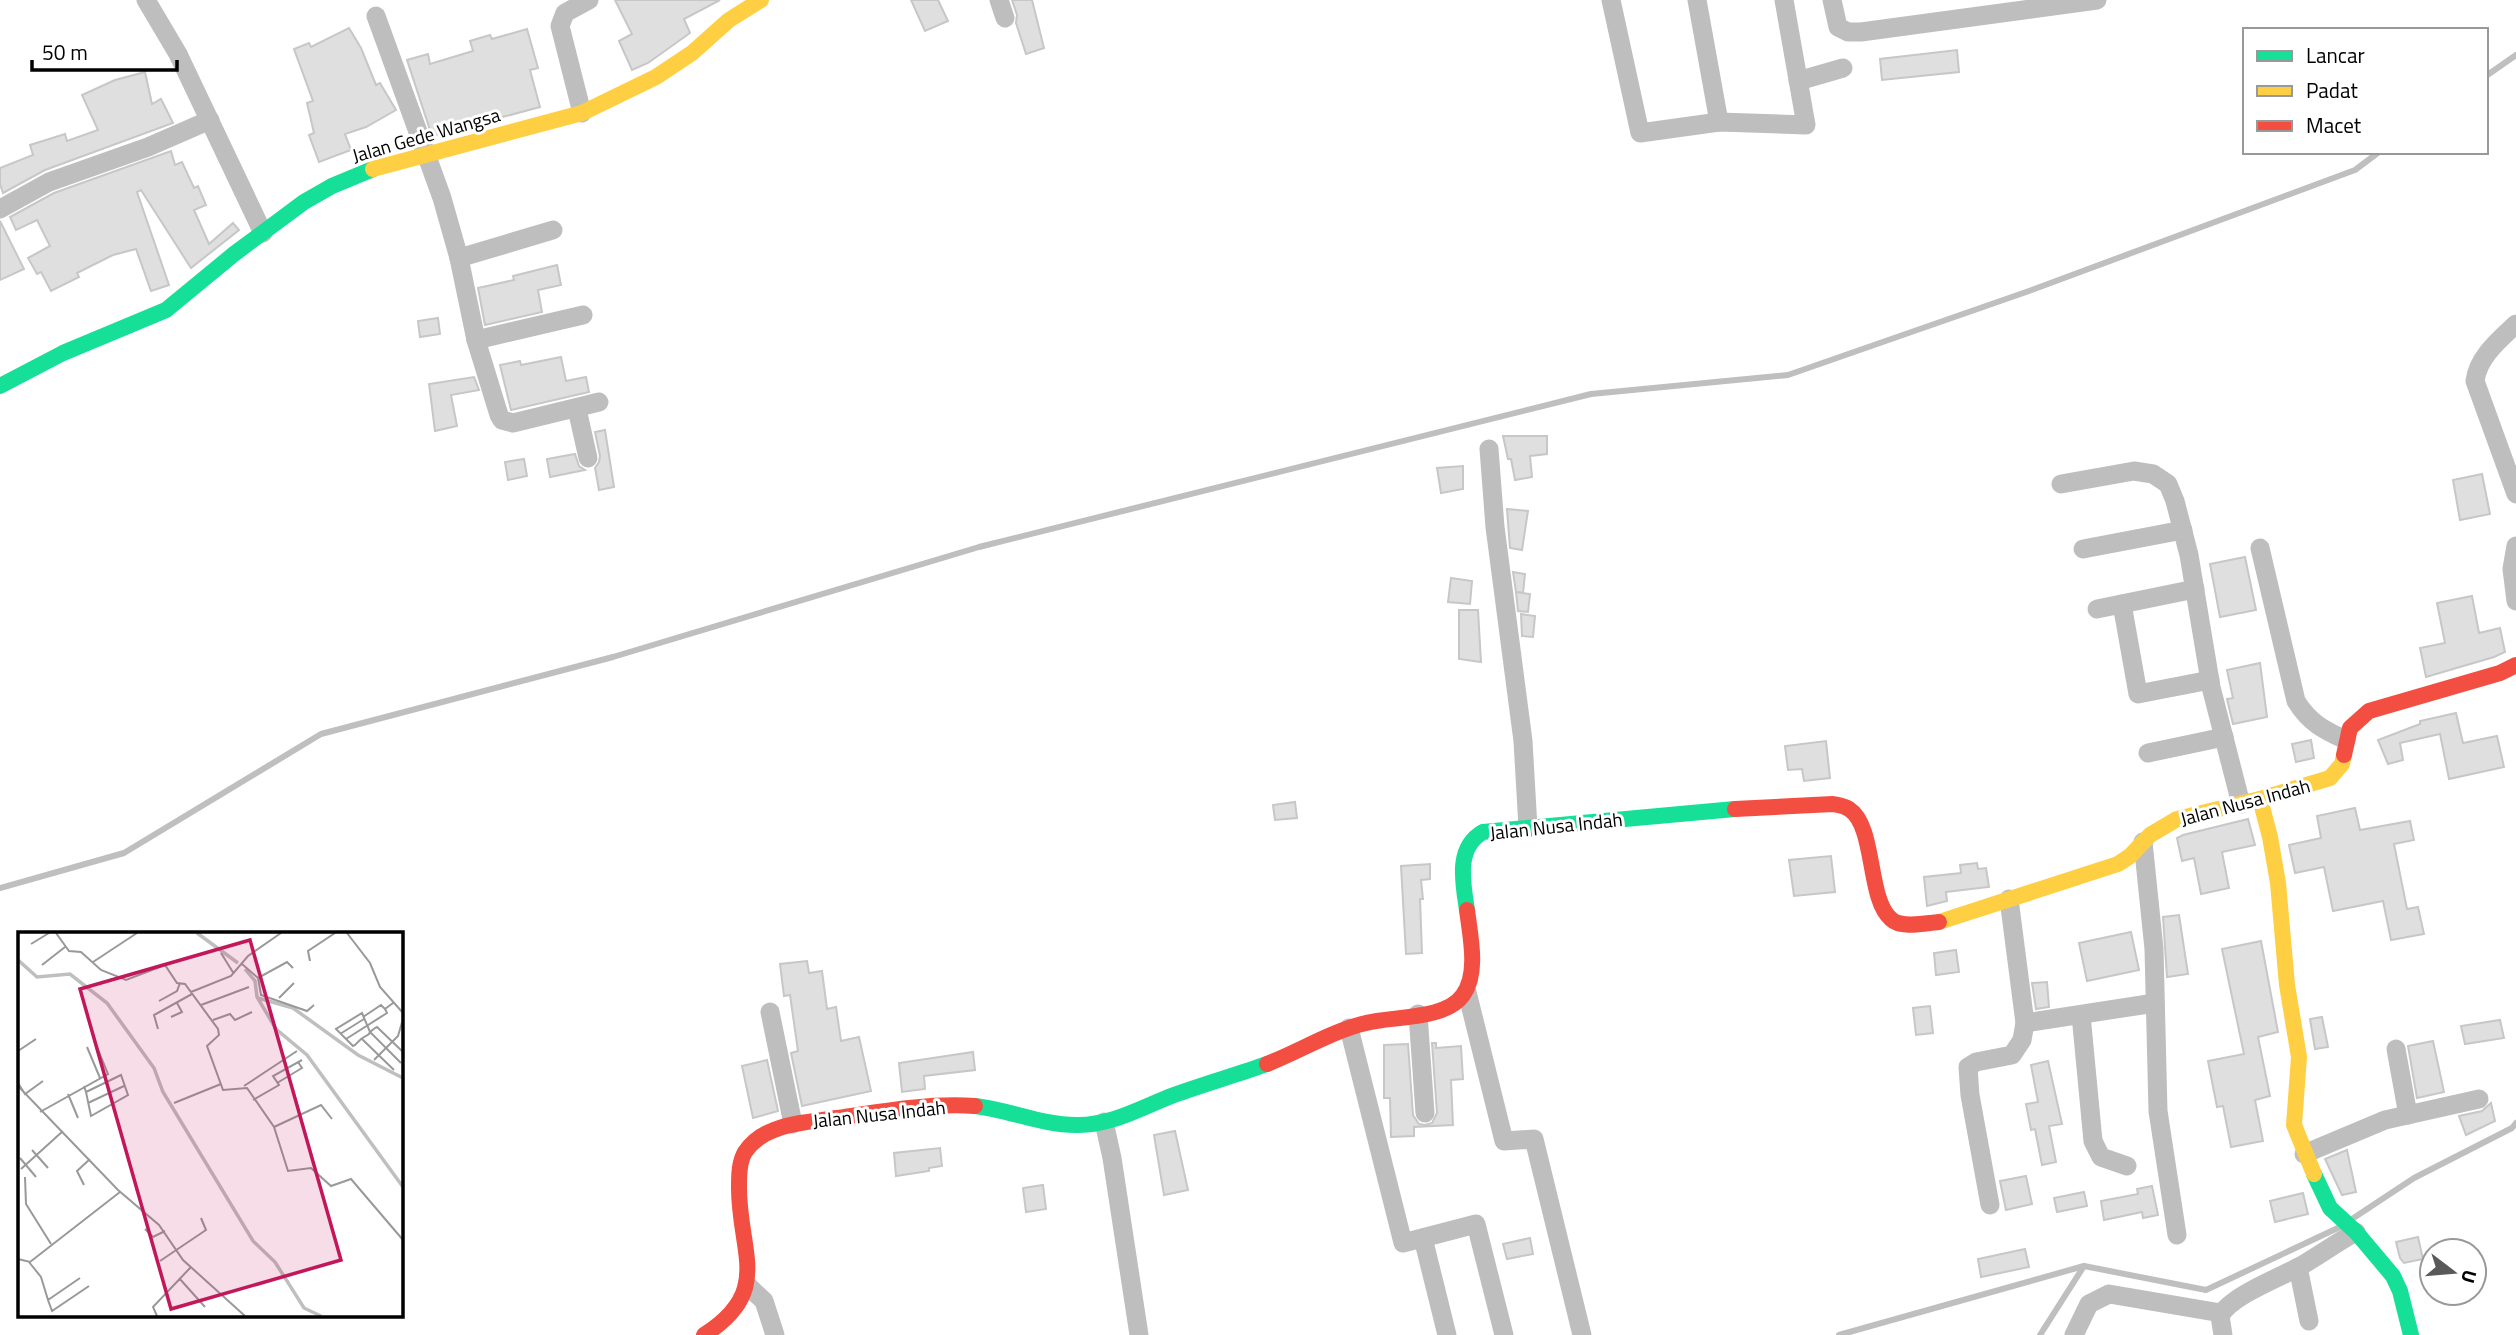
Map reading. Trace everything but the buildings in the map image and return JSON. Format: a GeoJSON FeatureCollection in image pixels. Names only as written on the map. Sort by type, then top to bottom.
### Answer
{"type":"FeatureCollection","features":[{"type":"Feature","properties":{"kind":"street"},"geometry":{"type":"LineString","coordinates":[[146,0],[178,54],[263,233]]}},
{"type":"Feature","properties":{"kind":"street"},"geometry":{"type":"LineString","coordinates":[[582,113],[560,26],[565,13],[589,0]]}},
{"type":"Feature","properties":{"kind":"street","name":"Jalan Gede Wangsa"},"geometry":{"type":"LineString","coordinates":[[0,386],[63,353],[166,310],[304,202],[332,186],[376,168],[582,113],[638,87],[674,65],[729,20],[761,0]]}},
{"type":"Feature","properties":{"kind":"street"},"geometry":{"type":"LineString","coordinates":[[1611,0],[1640,132],[1719,122],[1806,125],[1784,0]]}},
{"type":"Feature","properties":{"kind":"street"},"geometry":{"type":"LineString","coordinates":[[1697,0],[1719,122]]}},
{"type":"Feature","properties":{"kind":"street"},"geometry":{"type":"LineString","coordinates":[[1832,0],[1838,27],[1848,33],[2097,0]]}},
{"type":"Feature","properties":{"kind":"street"},"geometry":{"type":"LineString","coordinates":[[376,16],[428,154],[459,258],[476,340],[502,420],[513,423],[599,402]]}},
{"type":"Feature","properties":{"kind":"street"},"geometry":{"type":"LineString","coordinates":[[1798,81],[1843,68]]}},
{"type":"Feature","properties":{"kind":"street"},"geometry":{"type":"LineString","coordinates":[[0,209],[49,182],[148,147],[210,120]]}},
{"type":"Feature","properties":{"kind":"street"},"geometry":{"type":"LineString","coordinates":[[459,258],[553,230]]}},
{"type":"Feature","properties":{"kind":"street"},"geometry":{"type":"LineString","coordinates":[[476,340],[583,315]]}},
{"type":"Feature","properties":{"kind":"street"},"geometry":{"type":"LineString","coordinates":[[2516,324],[2484,357],[2476,371],[2475,381],[2516,494]]}},
{"type":"Feature","properties":{"kind":"street"},"geometry":{"type":"LineString","coordinates":[[577,409],[588,458]]}},
{"type":"Feature","properties":{"kind":"street"},"geometry":{"type":"LineString","coordinates":[[1489,449],[1494,527],[1523,741],[1528,828]]}},
{"type":"Feature","properties":{"kind":"street"},"geometry":{"type":"LineString","coordinates":[[2061,484],[2134,471],[2153,474],[2168,484],[2183,530],[2210,680],[2224,737],[2250,802],[2270,837],[2278,883],[2287,985],[2299,1057],[2294,1125],[2304,1154],[2330,1208],[2353,1229],[2393,1276],[2406,1309],[2411,1335]]}},
{"type":"Feature","properties":{"kind":"street"},"geometry":{"type":"LineString","coordinates":[[2083,549],[2183,530]]}},
{"type":"Feature","properties":{"kind":"street"},"geometry":{"type":"LineString","coordinates":[[2516,546],[2512,569],[2516,601]]}},
{"type":"Feature","properties":{"kind":"street"},"geometry":{"type":"LineString","coordinates":[[2260,548],[2295,701],[2315,726],[2346,740]]}},
{"type":"Feature","properties":{"kind":"street"},"geometry":{"type":"LineString","coordinates":[[2097,610],[2195,589]]}},
{"type":"Feature","properties":{"kind":"street"},"geometry":{"type":"LineString","coordinates":[[2122,604],[2138,694],[2210,680]]}},
{"type":"Feature","properties":{"kind":"street","name":"Jalan Nusa Indah"},"geometry":{"type":"LineString","coordinates":[[704,1335],[736,1310],[747,1285],[749,1268],[738,1182],[741,1160],[748,1146],[760,1137],[793,1124],[914,1107],[970,1105],[997,1108],[1066,1126],[1104,1122],[1292,1054],[1349,1028],[1377,1019],[1418,1014],[1453,1005],[1460,1002],[1467,992],[1470,965],[1463,870],[1465,849],[1471,838],[1483,832],[1734,809],[1833,804],[1848,808],[1857,817],[1866,838],[1882,906],[1891,919],[1902,924],[1938,922],[2118,864],[2163,825],[2178,819],[2250,802],[2330,778],[2343,765],[2349,728],[2356,719],[2371,711],[2500,673],[2516,664]]}},
{"type":"Feature","properties":{"kind":"street"},"geometry":{"type":"LineString","coordinates":[[2148,753],[2224,737]]}},
{"type":"Feature","properties":{"kind":"street"},"geometry":{"type":"LineString","coordinates":[[2143,842],[2154,949],[2158,1111],[2177,1235]]}},
{"type":"Feature","properties":{"kind":"street"},"geometry":{"type":"LineString","coordinates":[[1990,1205],[1970,1095],[1968,1067],[1976,1062],[2012,1055],[2022,1040],[2025,1023],[2009,899]]}},
{"type":"Feature","properties":{"kind":"street"},"geometry":{"type":"LineString","coordinates":[[1467,992],[1504,1141],[1534,1139],[1582,1335]]}},
{"type":"Feature","properties":{"kind":"street"},"geometry":{"type":"LineString","coordinates":[[2025,1023],[2155,1003]]}},
{"type":"Feature","properties":{"kind":"street"},"geometry":{"type":"LineString","coordinates":[[770,1012],[793,1124]]}},
{"type":"Feature","properties":{"kind":"street"},"geometry":{"type":"LineString","coordinates":[[1418,1014],[1425,1113]]}},
{"type":"Feature","properties":{"kind":"street"},"geometry":{"type":"LineString","coordinates":[[2081,1015],[2093,1140],[2101,1157],[2127,1166]]}},
{"type":"Feature","properties":{"kind":"street"},"geometry":{"type":"LineString","coordinates":[[1349,1028],[1403,1243],[1476,1224],[1504,1335]]}},
{"type":"Feature","properties":{"kind":"street"},"geometry":{"type":"LineString","coordinates":[[2396,1049],[2408,1115]]}},
{"type":"Feature","properties":{"kind":"street"},"geometry":{"type":"LineString","coordinates":[[2304,1154],[2385,1120],[2479,1099]]}},
{"type":"Feature","properties":{"kind":"street"},"geometry":{"type":"LineString","coordinates":[[1104,1122],[1139,1335]]}},
{"type":"Feature","properties":{"kind":"street"},"geometry":{"type":"LineString","coordinates":[[2074,1335],[2089,1304],[2109,1294],[2221,1313],[2266,1282],[2298,1267],[2353,1229]]}},
{"type":"Feature","properties":{"kind":"street"},"geometry":{"type":"LineString","coordinates":[[1423,1238],[1447,1335]]}},
{"type":"Feature","properties":{"kind":"street"},"geometry":{"type":"LineString","coordinates":[[2298,1267],[2309,1321]]}},
{"type":"Feature","properties":{"kind":"street"},"geometry":{"type":"LineString","coordinates":[[747,1285],[764,1301],[775,1335]]}},
{"type":"Feature","properties":{"kind":"street"},"geometry":{"type":"LineString","coordinates":[[2221,1313],[2223,1335]]}},
{"type":"Feature","properties":{"kind":"waterway"},"geometry":{"type":"LineString","coordinates":[[2488,75],[2516,55]]}},
{"type":"Feature","properties":{"kind":"waterway"},"geometry":{"type":"LineString","coordinates":[[0,888],[124,853],[321,734],[613,657],[979,547],[1591,394],[1788,375],[2029,291],[2355,170],[2376,154]]}},
{"type":"Feature","properties":{"kind":"waterway"},"geometry":{"type":"LineString","coordinates":[[2352,1219],[2414,1178],[2512,1128],[2516,1123]]}},
{"type":"Feature","properties":{"kind":"waterway"},"geometry":{"type":"LineString","coordinates":[[1839,1335],[2084,1266],[2206,1290],[2340,1227]]}},
{"type":"Feature","properties":{"kind":"waterway"},"geometry":{"type":"LineString","coordinates":[[2040,1335],[2084,1266]]}},
{"type":"Feature","properties":{"kind":"traffic: fast"},"geometry":{"type":"LineString","coordinates":[[0,386],[63,353],[166,310],[234,254],[304,202],[332,186],[373,169]]}},
{"type":"Feature","properties":{"kind":"traffic: fast"},"geometry":{"type":"LineString","coordinates":[[1467,910],[1463,878],[1465,857],[1468,847],[1483,832],[1735,809]]}},
{"type":"Feature","properties":{"kind":"traffic: fast"},"geometry":{"type":"LineString","coordinates":[[975,1106],[1051,1123],[1089,1124],[1126,1115],[1174,1095],[1267,1064]]}},
{"type":"Feature","properties":{"kind":"traffic: fast"},"geometry":{"type":"LineString","coordinates":[[2314,1174],[2330,1208],[2356,1232],[2393,1276],[2400,1291],[2411,1335]]}},
{"type":"Feature","properties":{"kind":"traffic: slow"},"geometry":{"type":"LineString","coordinates":[[373,169],[582,113],[656,77],[692,53],[729,20],[761,0]]}},
{"type":"Feature","properties":{"kind":"traffic: slow"},"geometry":{"type":"LineString","coordinates":[[1939,922],[2118,864],[2130,856],[2150,835],[2177,819],[2260,799],[2330,778],[2342,764],[2344,755]]}},
{"type":"Feature","properties":{"kind":"traffic: slow"},"geometry":{"type":"LineString","coordinates":[[2260,799],[2278,883],[2287,985],[2299,1057],[2294,1125],[2314,1174]]}},
{"type":"Feature","properties":{"kind":"traffic: jam"},"geometry":{"type":"LineString","coordinates":[[2344,755],[2350,728],[2369,711],[2500,673],[2516,665]]}},
{"type":"Feature","properties":{"kind":"traffic: jam"},"geometry":{"type":"LineString","coordinates":[[1735,809],[1833,804],[1847,808],[1858,818],[1864,831],[1878,896],[1891,919],[1907,925],[1939,922]]}},
{"type":"Feature","properties":{"kind":"traffic: jam"},"geometry":{"type":"LineString","coordinates":[[1267,1064],[1353,1027],[1432,1013],[1455,1003],[1463,995],[1471,976],[1472,954],[1467,910]]}},
{"type":"Feature","properties":{"kind":"traffic: jam"},"geometry":{"type":"LineString","coordinates":[[704,1335],[725,1319],[739,1303],[745,1286],[747,1269],[740,1211],[739,1174],[743,1156],[754,1142],[774,1130],[805,1122],[906,1108],[975,1106]]}}]}
